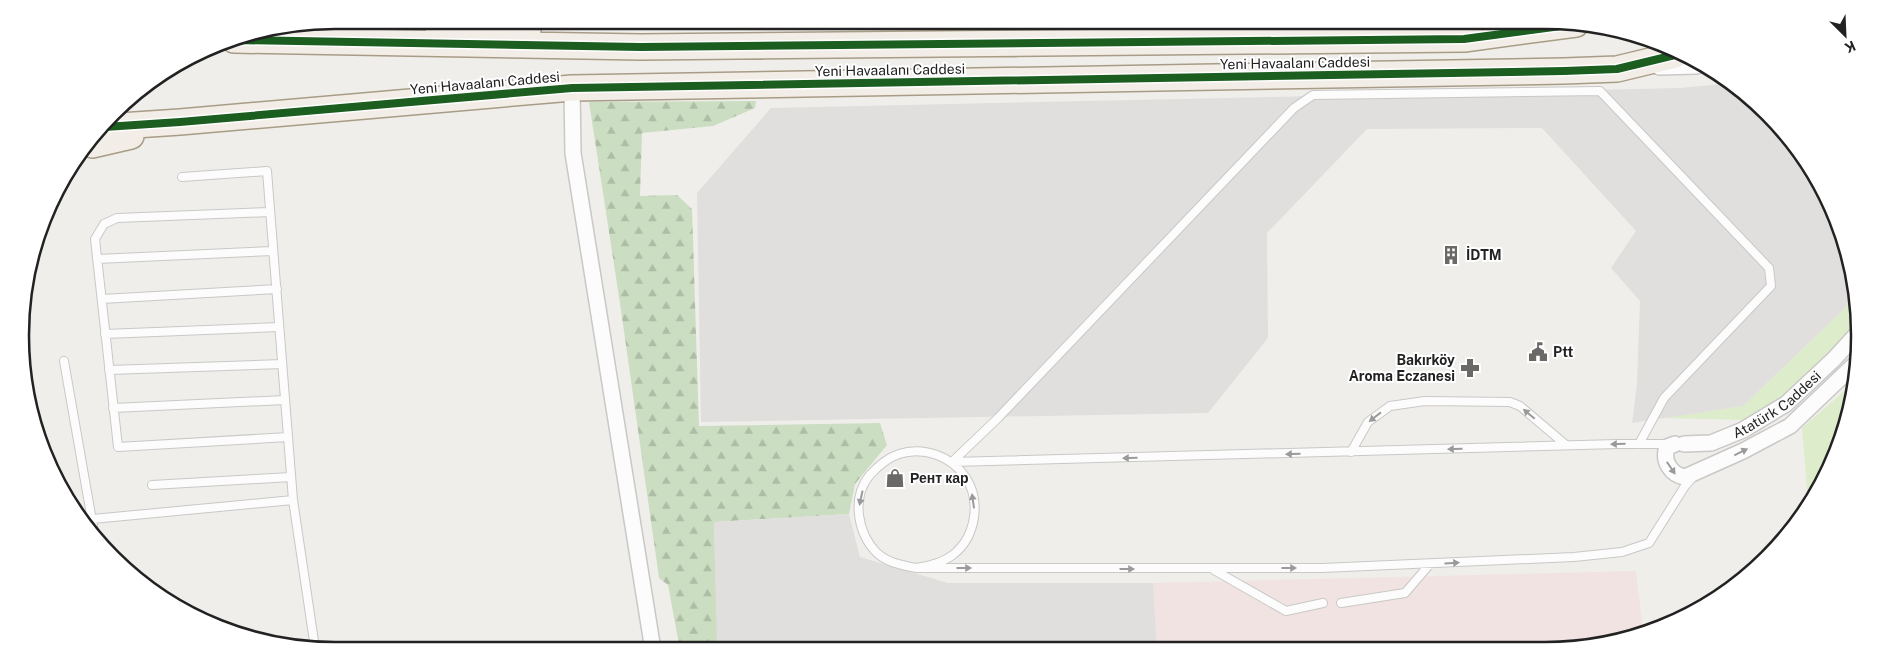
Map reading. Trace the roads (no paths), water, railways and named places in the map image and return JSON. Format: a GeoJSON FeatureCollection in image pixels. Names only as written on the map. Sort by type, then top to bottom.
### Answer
{"type":"FeatureCollection","features":[{"type":"Feature","properties":{"kind":"main road"},"geometry":{"type":"LineString","coordinates":[[509,29],[641,47]]}},
{"type":"Feature","properties":{"kind":"main road","name":"Yeni Havaalanı Caddesi"},"geometry":{"type":"LineString","coordinates":[[252,40],[641,47],[1464,39],[1539,29]]}},
{"type":"Feature","properties":{"kind":"main road","name":"Yeni Havaalanı Caddesi"},"geometry":{"type":"LineString","coordinates":[[111,127],[572,88],[1617,69],[1671,56]]}},
{"type":"Feature","properties":{"kind":"main road"},"geometry":{"type":"LineString","coordinates":[[96,144],[180,122]]}},
{"type":"Feature","properties":{"kind":"street"},"geometry":{"type":"LineString","coordinates":[[1617,69],[1691,66]]}},
{"type":"Feature","properties":{"kind":"street"},"geometry":{"type":"LineString","coordinates":[[572,88],[573,153],[652,642]]}},
{"type":"Feature","properties":{"kind":"street","name":"Atatürk Caddesi"},"geometry":{"type":"LineString","coordinates":[[1679,444],[1711,443],[1743,430],[1786,404],[1834,359],[1851,339]]}},
{"type":"Feature","properties":{"kind":"street"},"geometry":{"type":"LineString","coordinates":[[1679,444],[1667,447],[1665,453],[1670,468],[1677,476],[1685,477],[1743,451],[1790,426],[1850,369]]}},
{"type":"Feature","properties":{"kind":"lane"},"geometry":{"type":"LineString","coordinates":[[952,462],[998,418],[1294,108],[1313,95],[1600,91],[1770,268],[1770,286],[1664,398],[1639,444]]}},
{"type":"Feature","properties":{"kind":"lane"},"geometry":{"type":"LineString","coordinates":[[182,177],[267,171],[293,500],[314,642]]}},
{"type":"Feature","properties":{"kind":"lane"},"geometry":{"type":"LineString","coordinates":[[270,212],[118,218],[104,224],[95,239],[118,447],[288,437]]}},
{"type":"Feature","properties":{"kind":"lane"},"geometry":{"type":"LineString","coordinates":[[97,259],[273,251]]}},
{"type":"Feature","properties":{"kind":"lane"},"geometry":{"type":"LineString","coordinates":[[102,299],[276,289]]}},
{"type":"Feature","properties":{"kind":"lane"},"geometry":{"type":"LineString","coordinates":[[105,334],[279,327]]}},
{"type":"Feature","properties":{"kind":"lane"},"geometry":{"type":"LineString","coordinates":[[64,361],[93,524]]}},
{"type":"Feature","properties":{"kind":"lane"},"geometry":{"type":"LineString","coordinates":[[109,370],[282,364]]}},
{"type":"Feature","properties":{"kind":"lane"},"geometry":{"type":"LineString","coordinates":[[114,408],[285,400]]}},
{"type":"Feature","properties":{"kind":"lane"},"geometry":{"type":"LineString","coordinates":[[1351,452],[1368,422],[1390,406],[1425,401],[1510,402],[1520,406],[1566,445]]}},
{"type":"Feature","properties":{"kind":"lane"},"geometry":{"type":"LineString","coordinates":[[952,462],[1566,445],[1679,444]]}},
{"type":"Feature","properties":{"kind":"lane"},"geometry":{"type":"LineString","coordinates":[[916,568],[936,564],[955,554],[968,538],[975,518],[974,497],[966,478],[952,462],[936,454],[919,451],[899,454],[881,463],[867,479],[859,498],[859,518],[865,538],[878,554],[895,564],[916,568],[1322,568],[1574,557],[1622,552],[1649,543],[1685,486],[1697,472]]}},
{"type":"Feature","properties":{"kind":"lane"},"geometry":{"type":"LineString","coordinates":[[152,485],[291,477]]}},
{"type":"Feature","properties":{"kind":"lane"},"geometry":{"type":"LineString","coordinates":[[93,520],[293,500]]}},
{"type":"Feature","properties":{"kind":"lane"},"geometry":{"type":"LineString","coordinates":[[1341,604],[1405,593],[1430,564]]}},
{"type":"Feature","properties":{"kind":"lane"},"geometry":{"type":"LineString","coordinates":[[1212,569],[1286,611],[1323,603]]}},
{"type":"Feature","properties":{"kind":"place","name":"İDTM"},"geometry":{"type":"Point","coordinates":[1451,255]}},
{"type":"Feature","properties":{"kind":"place","name":"Ptt"},"geometry":{"type":"Point","coordinates":[1538,352]}},
{"type":"Feature","properties":{"kind":"place","name":"Bakırköy Aroma Eczanesi"},"geometry":{"type":"Point","coordinates":[1470,368]}},
{"type":"Feature","properties":{"kind":"place","name":"Рент кар"},"geometry":{"type":"Point","coordinates":[895,478]}}]}
